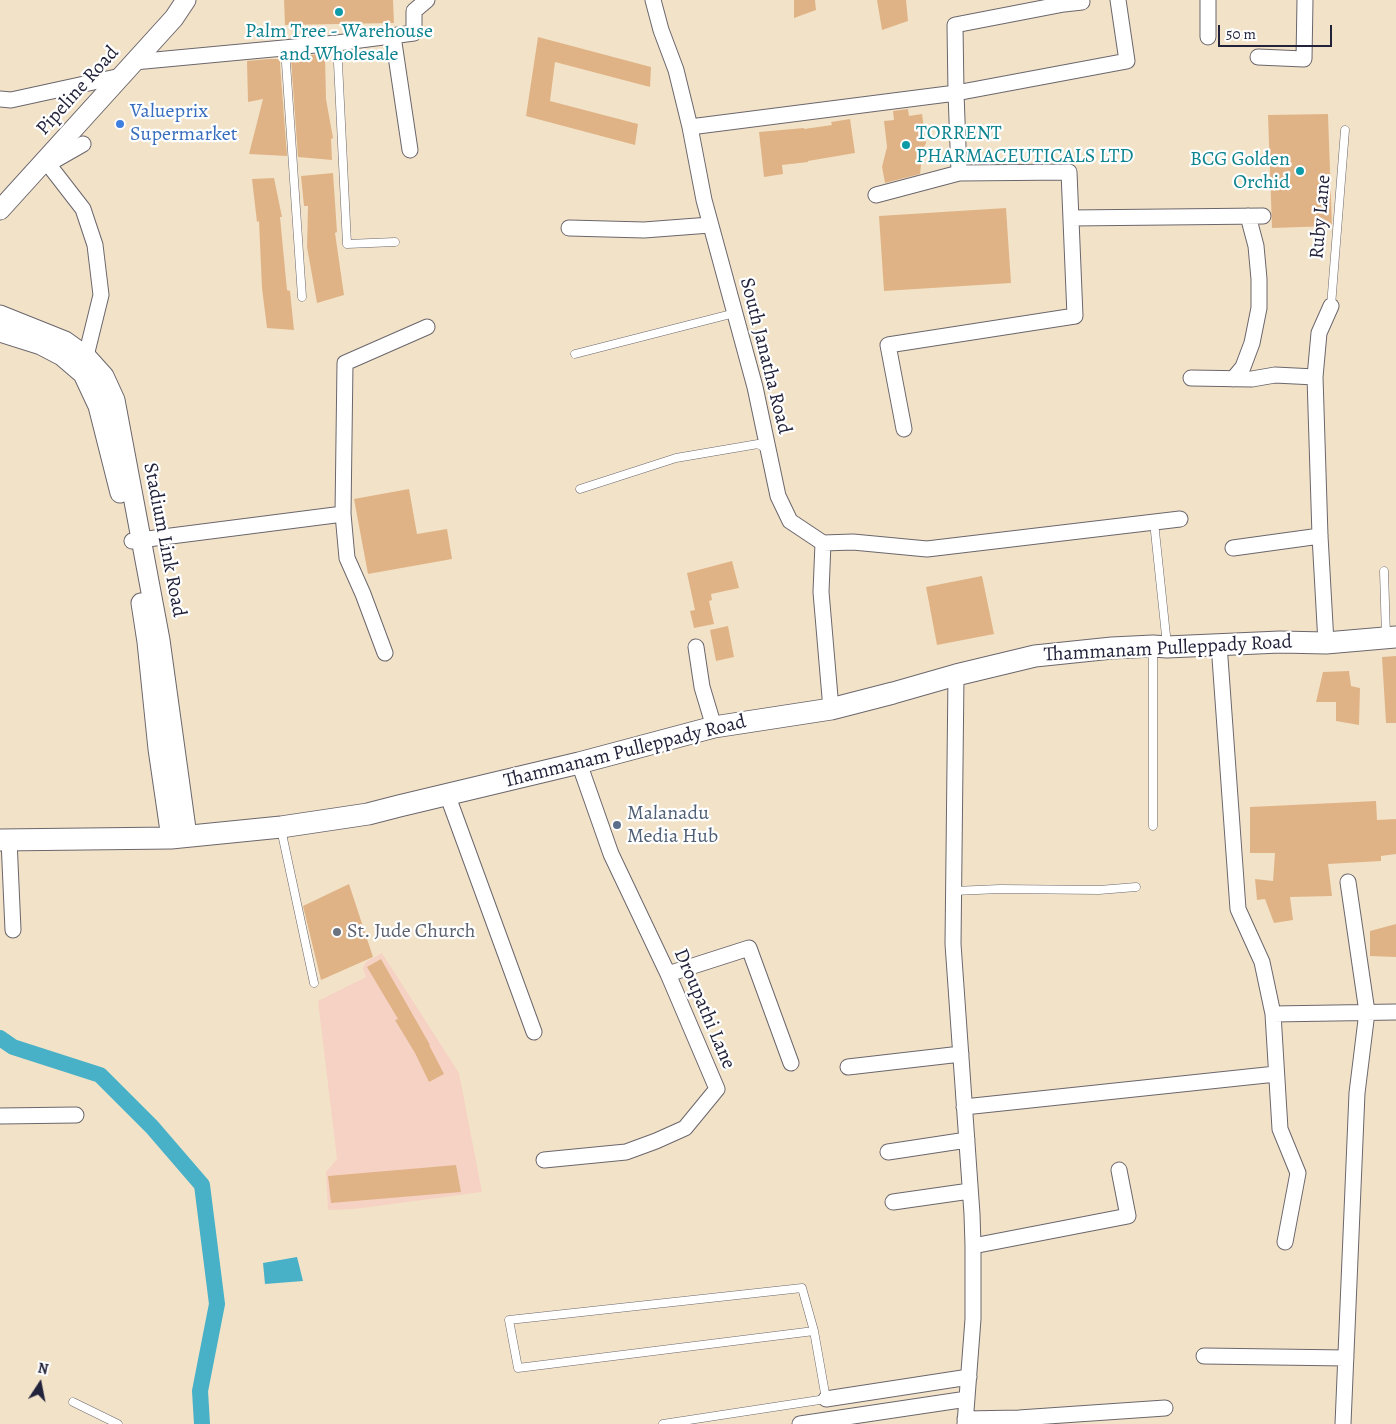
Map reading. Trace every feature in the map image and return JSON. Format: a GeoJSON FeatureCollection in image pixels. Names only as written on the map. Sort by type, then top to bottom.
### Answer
{"type":"FeatureCollection","features":[{"type":"Feature","properties":{"kind":"main road","name":"Thammanam Pulleppady Road"},"geometry":{"type":"LineString","coordinates":[[5,840],[179,837],[281,827],[368,814],[579,763],[714,727],[830,709],[1035,656],[1112,648],[1280,642],[1326,643],[1391,638]]}},
{"type":"Feature","properties":{"kind":"street"},"geometry":{"type":"LineString","coordinates":[[134,62],[337,43],[414,33],[414,11],[427,0]]}},
{"type":"Feature","properties":{"kind":"street","name":"South Janatha Road"},"geometry":{"type":"LineString","coordinates":[[653,0],[661,30],[676,70],[690,127],[704,200],[755,387],[778,496],[790,521],[824,543]]}},
{"type":"Feature","properties":{"kind":"street"},"geometry":{"type":"LineString","coordinates":[[690,127],[956,94],[1127,61],[1118,0]]}},
{"type":"Feature","properties":{"kind":"street"},"geometry":{"type":"LineString","coordinates":[[1208,0],[1208,37]]}},
{"type":"Feature","properties":{"kind":"street"},"geometry":{"type":"LineString","coordinates":[[1258,57],[1304,59],[1305,0]]}},
{"type":"Feature","properties":{"kind":"street","name":"Pipeline Road"},"geometry":{"type":"LineString","coordinates":[[0,210],[47,162],[174,18],[183,1]]}},
{"type":"Feature","properties":{"kind":"street"},"geometry":{"type":"LineString","coordinates":[[959,173],[955,24],[1082,2]]}},
{"type":"Feature","properties":{"kind":"street"},"geometry":{"type":"LineString","coordinates":[[393,36],[410,150]]}},
{"type":"Feature","properties":{"kind":"street"},"geometry":{"type":"LineString","coordinates":[[0,100],[11,100],[121,76]]}},
{"type":"Feature","properties":{"kind":"street"},"geometry":{"type":"LineString","coordinates":[[83,144],[47,162],[83,209],[96,245],[101,295],[86,356]]}},
{"type":"Feature","properties":{"kind":"street"},"geometry":{"type":"LineString","coordinates":[[876,195],[959,173],[1069,172],[1075,316],[888,345],[904,430]]}},
{"type":"Feature","properties":{"kind":"street"},"geometry":{"type":"LineString","coordinates":[[1071,218],[1255,216],[1259,308],[1252,343],[1243,367],[1233,379]]}},
{"type":"Feature","properties":{"kind":"street"},"geometry":{"type":"LineString","coordinates":[[569,228],[644,230],[710,225]]}},
{"type":"Feature","properties":{"kind":"street"},"geometry":{"type":"LineString","coordinates":[[1326,643],[1320,536],[1315,377],[1319,333],[1331,306]]}},
{"type":"Feature","properties":{"kind":"street","name":"Stadium Link Road"},"geometry":{"type":"LineString","coordinates":[[0,315],[65,342],[86,356],[104,376],[115,400],[137,541]]}},
{"type":"Feature","properties":{"kind":"street"},"geometry":{"type":"LineString","coordinates":[[385,653],[347,558],[344,514],[346,363],[427,327]]}},
{"type":"Feature","properties":{"kind":"street","name":"Stadium Link Road"},"geometry":{"type":"LineString","coordinates":[[0,332],[41,345],[62,356],[83,374],[98,406],[137,541],[160,640],[179,837]]}},
{"type":"Feature","properties":{"kind":"street"},"geometry":{"type":"LineString","coordinates":[[1191,378],[1252,379],[1275,375],[1315,377]]}},
{"type":"Feature","properties":{"kind":"street"},"geometry":{"type":"LineString","coordinates":[[137,541],[344,514]]}},
{"type":"Feature","properties":{"kind":"street"},"geometry":{"type":"LineString","coordinates":[[830,709],[821,592],[824,543],[853,542],[927,549],[1180,519]]}},
{"type":"Feature","properties":{"kind":"street"},"geometry":{"type":"LineString","coordinates":[[1233,548],[1320,536]]}},
{"type":"Feature","properties":{"kind":"street"},"geometry":{"type":"LineString","coordinates":[[1219,644],[1238,909],[1262,962],[1273,1014],[1280,1129],[1298,1173],[1285,1242]]}},
{"type":"Feature","properties":{"kind":"street"},"geometry":{"type":"LineString","coordinates":[[696,647],[702,687],[714,727]]}},
{"type":"Feature","properties":{"kind":"street"},"geometry":{"type":"LineString","coordinates":[[956,675],[953,944],[970,1191],[974,1319],[965,1422],[1165,1408]]}},
{"type":"Feature","properties":{"kind":"street","name":"Droupathi Lane"},"geometry":{"type":"LineString","coordinates":[[544,1160],[626,1152],[656,1141],[685,1128],[717,1089],[668,974],[612,854],[579,763]]}},
{"type":"Feature","properties":{"kind":"street"},"geometry":{"type":"LineString","coordinates":[[447,794],[534,1032]]}},
{"type":"Feature","properties":{"kind":"street"},"geometry":{"type":"LineString","coordinates":[[5,840],[14,930]]}},
{"type":"Feature","properties":{"kind":"street"},"geometry":{"type":"LineString","coordinates":[[1343,1424],[1357,1093],[1367,1012],[1348,882]]}},
{"type":"Feature","properties":{"kind":"street"},"geometry":{"type":"LineString","coordinates":[[668,974],[749,948],[791,1063]]}},
{"type":"Feature","properties":{"kind":"street"},"geometry":{"type":"LineString","coordinates":[[1273,1014],[1396,1012]]}},
{"type":"Feature","properties":{"kind":"street"},"geometry":{"type":"LineString","coordinates":[[848,1067],[961,1054]]}},
{"type":"Feature","properties":{"kind":"street"},"geometry":{"type":"LineString","coordinates":[[964,1107],[1276,1074]]}},
{"type":"Feature","properties":{"kind":"street"},"geometry":{"type":"LineString","coordinates":[[0,1116],[76,1115]]}},
{"type":"Feature","properties":{"kind":"street"},"geometry":{"type":"LineString","coordinates":[[888,1152],[967,1140]]}},
{"type":"Feature","properties":{"kind":"street"},"geometry":{"type":"LineString","coordinates":[[973,1246],[1128,1216],[1119,1170]]}},
{"type":"Feature","properties":{"kind":"street"},"geometry":{"type":"LineString","coordinates":[[893,1202],[970,1191]]}},
{"type":"Feature","properties":{"kind":"street"},"geometry":{"type":"LineString","coordinates":[[1204,1356],[1346,1358]]}},
{"type":"Feature","properties":{"kind":"street"},"geometry":{"type":"LineString","coordinates":[[826,1399],[969,1377]]}},
{"type":"Feature","properties":{"kind":"street"},"geometry":{"type":"LineString","coordinates":[[800,1424],[967,1399]]}},
{"type":"Feature","properties":{"kind":"lane"},"geometry":{"type":"LineString","coordinates":[[337,43],[346,244],[395,242]]}},
{"type":"Feature","properties":{"kind":"lane"},"geometry":{"type":"LineString","coordinates":[[283,47],[286,63],[302,297]]}},
{"type":"Feature","properties":{"kind":"lane","name":"Ruby Lane"},"geometry":{"type":"LineString","coordinates":[[1331,306],[1345,130]]}},
{"type":"Feature","properties":{"kind":"lane"},"geometry":{"type":"LineString","coordinates":[[575,354],[735,313]]}},
{"type":"Feature","properties":{"kind":"lane"},"geometry":{"type":"LineString","coordinates":[[580,489],[676,458],[758,444],[768,450]]}},
{"type":"Feature","properties":{"kind":"lane"},"geometry":{"type":"LineString","coordinates":[[1152,826],[1160,646],[1154,522]]}},
{"type":"Feature","properties":{"kind":"lane"},"geometry":{"type":"LineString","coordinates":[[1384,571],[1391,638]]}},
{"type":"Feature","properties":{"kind":"lane"},"geometry":{"type":"LineString","coordinates":[[281,827],[314,983]]}},
{"type":"Feature","properties":{"kind":"lane"},"geometry":{"type":"LineString","coordinates":[[954,891],[1000,889],[1099,890],[1136,887]]}},
{"type":"Feature","properties":{"kind":"lane"},"geometry":{"type":"LineString","coordinates":[[663,1424],[826,1399],[814,1331],[802,1288],[509,1320],[518,1368],[814,1331]]}},
{"type":"Feature","properties":{"kind":"lane"},"geometry":{"type":"LineString","coordinates":[[73,1402],[118,1424]]}},
{"type":"Feature","properties":{"kind":"shaded area"},"geometry":{"type":"Polygon","coordinates":[[[382,953],[459,1073],[482,1192],[355,1209],[328,1210],[326,1172],[337,1159],[318,1001],[366,977],[363,968],[366,962],[382,953]]]}},
{"type":"Feature","properties":{"kind":"water"},"geometry":{"type":"Polygon","coordinates":[[[297,1257],[303,1281],[265,1284],[263,1263],[297,1257]]]}},
{"type":"Feature","properties":{"kind":"building","name":"Palm Tree - Warehouse and Wholesale"},"geometry":{"type":"Polygon","coordinates":[[[284,0],[393,0],[394,23],[285,25],[284,0]]]}},
{"type":"Feature","properties":{"kind":"building"},"geometry":{"type":"Polygon","coordinates":[[[794,0],[815,0],[816,10],[794,18],[794,0]]]}},
{"type":"Feature","properties":{"kind":"building"},"geometry":{"type":"Polygon","coordinates":[[[877,0],[906,0],[908,21],[882,30],[877,0]]]}},
{"type":"Feature","properties":{"kind":"building"},"geometry":{"type":"Polygon","coordinates":[[[538,37],[651,67],[650,87],[555,62],[550,101],[638,124],[635,145],[526,116],[538,37]]]}},
{"type":"Feature","properties":{"kind":"building"},"geometry":{"type":"Polygon","coordinates":[[[325,54],[326,99],[333,138],[331,139],[332,160],[298,157],[291,59],[295,59],[295,56],[325,54]]]}},
{"type":"Feature","properties":{"kind":"building"},"geometry":{"type":"Polygon","coordinates":[[[280,59],[287,156],[249,154],[263,99],[248,102],[247,61],[280,59]]]}},
{"type":"Feature","properties":{"kind":"building","name":"TORRENT PHARMACEUTICALS LTD"},"geometry":{"type":"Polygon","coordinates":[[[908,109],[909,116],[922,114],[926,143],[923,149],[920,174],[885,183],[882,167],[887,147],[884,121],[894,120],[893,111],[908,109]]]}},
{"type":"Feature","properties":{"kind":"building","name":"BCG Golden Orchid"},"geometry":{"type":"Polygon","coordinates":[[[1328,114],[1332,226],[1272,228],[1268,115],[1328,114]]]}},
{"type":"Feature","properties":{"kind":"building"},"geometry":{"type":"Polygon","coordinates":[[[850,119],[855,153],[782,165],[783,174],[764,177],[759,132],[832,125],[831,122],[850,119]]]}},
{"type":"Feature","properties":{"kind":"building"},"geometry":{"type":"Polygon","coordinates":[[[333,173],[337,232],[335,233],[344,295],[317,303],[307,247],[308,206],[304,206],[301,176],[333,173]]]}},
{"type":"Feature","properties":{"kind":"building"},"geometry":{"type":"Polygon","coordinates":[[[274,178],[282,217],[280,217],[287,290],[290,291],[294,330],[267,328],[262,288],[259,221],[257,222],[252,179],[274,178]]]}},
{"type":"Feature","properties":{"kind":"building"},"geometry":{"type":"Polygon","coordinates":[[[1006,208],[1011,283],[884,291],[879,216],[1006,208]]]}},
{"type":"Feature","properties":{"kind":"building"},"geometry":{"type":"Polygon","coordinates":[[[409,489],[417,534],[447,529],[452,559],[368,574],[354,499],[409,489]]]}},
{"type":"Feature","properties":{"kind":"building"},"geometry":{"type":"Polygon","coordinates":[[[732,561],[739,588],[711,594],[712,600],[709,601],[714,624],[694,628],[690,611],[695,610],[687,573],[732,561]]]}},
{"type":"Feature","properties":{"kind":"building"},"geometry":{"type":"Polygon","coordinates":[[[982,576],[994,634],[937,645],[926,587],[982,576]]]}},
{"type":"Feature","properties":{"kind":"building"},"geometry":{"type":"Polygon","coordinates":[[[728,626],[734,657],[716,661],[710,630],[728,626]]]}},
{"type":"Feature","properties":{"kind":"building"},"geometry":{"type":"Polygon","coordinates":[[[1396,656],[1396,723],[1386,723],[1382,657],[1396,656]]]}},
{"type":"Feature","properties":{"kind":"building"},"geometry":{"type":"Polygon","coordinates":[[[1349,671],[1351,686],[1360,688],[1359,725],[1336,721],[1336,702],[1316,702],[1323,672],[1349,671]]]}},
{"type":"Feature","properties":{"kind":"building"},"geometry":{"type":"Polygon","coordinates":[[[1376,801],[1377,820],[1396,819],[1396,854],[1381,856],[1381,861],[1328,864],[1332,896],[1290,897],[1293,920],[1274,923],[1265,899],[1257,900],[1255,879],[1273,881],[1275,853],[1250,853],[1250,807],[1376,801]]]}},
{"type":"Feature","properties":{"kind":"building","name":"St. Jude Church"},"geometry":{"type":"Polygon","coordinates":[[[349,884],[373,957],[321,980],[303,906],[349,884]]]}},
{"type":"Feature","properties":{"kind":"building"},"geometry":{"type":"Polygon","coordinates":[[[1396,924],[1396,957],[1370,956],[1370,931],[1396,924]]]}},
{"type":"Feature","properties":{"kind":"building"},"geometry":{"type":"Polygon","coordinates":[[[381,959],[430,1045],[444,1074],[429,1082],[415,1053],[395,1020],[398,1019],[367,967],[381,959]]]}},
{"type":"Feature","properties":{"kind":"building"},"geometry":{"type":"Polygon","coordinates":[[[456,1165],[461,1192],[331,1203],[328,1176],[456,1165]]]}},
{"type":"Feature","properties":{"kind":"waterway"},"geometry":{"type":"LineString","coordinates":[[0,1038],[13,1047],[100,1075],[152,1127],[202,1185],[217,1304],[200,1391],[202,1424]]}},
{"type":"Feature","properties":{"kind":"place","name":"Palm Tree - Warehouse and Wholesale"},"geometry":{"type":"Point","coordinates":[339,12]}},
{"type":"Feature","properties":{"kind":"place","name":"Valueprix Supermarket"},"geometry":{"type":"Point","coordinates":[120,124]}},
{"type":"Feature","properties":{"kind":"place","name":"TORRENT PHARMACEUTICALS LTD"},"geometry":{"type":"Point","coordinates":[906,145]}},
{"type":"Feature","properties":{"kind":"place","name":"BCG Golden Orchid"},"geometry":{"type":"Point","coordinates":[1300,171]}},
{"type":"Feature","properties":{"kind":"place","name":"Malanadu Media Hub"},"geometry":{"type":"Point","coordinates":[617,825]}},
{"type":"Feature","properties":{"kind":"place","name":"St. Jude Church"},"geometry":{"type":"Point","coordinates":[337,932]}}]}
